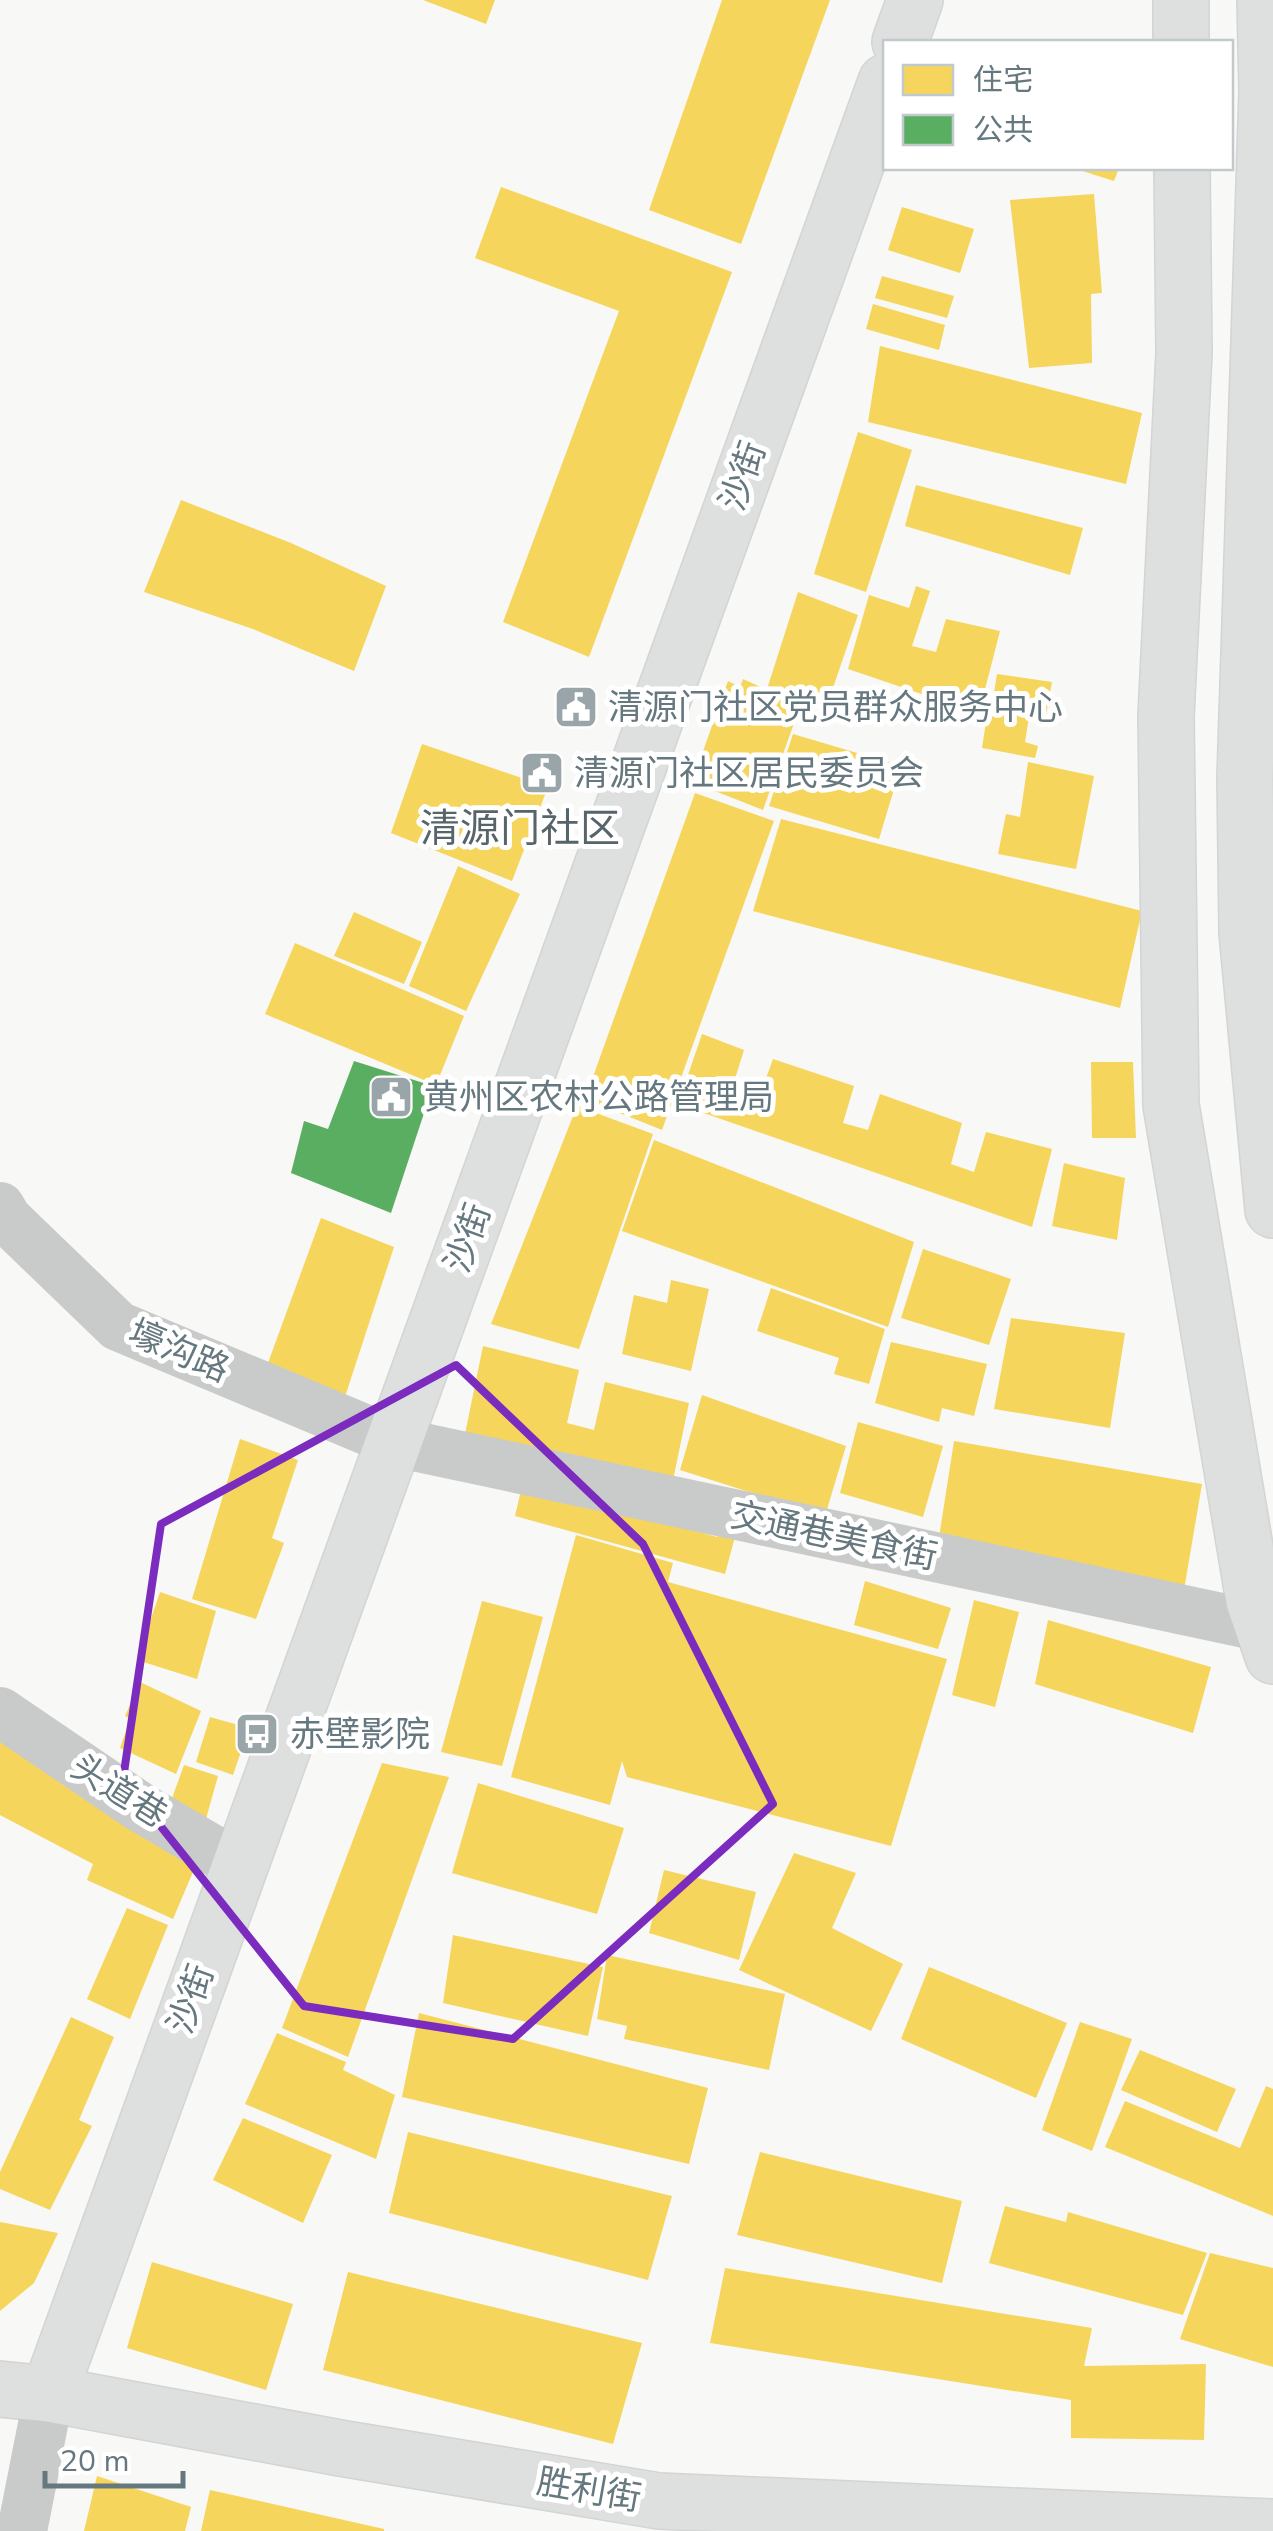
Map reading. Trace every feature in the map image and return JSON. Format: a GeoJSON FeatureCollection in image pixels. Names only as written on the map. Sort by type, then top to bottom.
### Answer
{"type":"FeatureCollection","features":[{"type":"Feature","properties":{"kind":"street"},"geometry":{"type":"LineString","coordinates":[[901,40],[915,0]]}},
{"type":"Feature","properties":{"kind":"street"},"geometry":{"type":"LineString","coordinates":[[1181,0],[1182,40]]}},
{"type":"Feature","properties":{"kind":"street"},"geometry":{"type":"LineString","coordinates":[[1265,0],[1267,90],[1245,778],[1247,932],[1273,1210]]}},
{"type":"Feature","properties":{"kind":"street","name":"沙街"},"geometry":{"type":"LineString","coordinates":[[24,2391],[240,1866],[883,90]]}},
{"type":"Feature","properties":{"kind":"street"},"geometry":{"type":"LineString","coordinates":[[1182,170],[1184,353],[1166,716],[1171,1105],[1254,1601],[1270,1638]]}},
{"type":"Feature","properties":{"kind":"street","name":"壕沟路"},"geometry":{"type":"LineString","coordinates":[[0,1207],[6,1219],[118,1326],[395,1442]]}},
{"type":"Feature","properties":{"kind":"street","name":"交通巷美食街"},"geometry":{"type":"LineString","coordinates":[[395,1442],[1270,1638]]}},
{"type":"Feature","properties":{"kind":"street","name":"头道巷"},"geometry":{"type":"LineString","coordinates":[[0,1712],[140,1807],[240,1866]]}},
{"type":"Feature","properties":{"kind":"street"},"geometry":{"type":"LineString","coordinates":[[22,2531],[24,2391]]}},
{"type":"Feature","properties":{"kind":"street","name":"胜利街"},"geometry":{"type":"LineString","coordinates":[[24,2391],[340,2448],[656,2516],[1259,2521]]}},
{"type":"Feature","properties":{"kind":"highlighted area"},"geometry":{"type":"Polygon","coordinates":[[[456,1365],[643,1544],[773,1804],[513,2039],[304,2006],[123,1779],[161,1524],[456,1365]]]}},
{"type":"Feature","properties":{"kind":"building: 住宅"},"geometry":{"type":"Polygon","coordinates":[[[423,0],[495,0],[486,24],[423,0]]]}},
{"type":"Feature","properties":{"kind":"building: 住宅"},"geometry":{"type":"Polygon","coordinates":[[[722,0],[830,0],[741,244],[649,210],[722,0]]]}},
{"type":"Feature","properties":{"kind":"building: 住宅"},"geometry":{"type":"Polygon","coordinates":[[[1079,170],[1118,170],[1114,181],[1079,170]]]}},
{"type":"Feature","properties":{"kind":"building: 住宅"},"geometry":{"type":"Polygon","coordinates":[[[501,187],[732,272],[589,657],[503,622],[619,311],[475,258],[501,187]]]}},
{"type":"Feature","properties":{"kind":"building: 住宅"},"geometry":{"type":"Polygon","coordinates":[[[1094,194],[1102,293],[1091,294],[1092,363],[1029,368],[1010,200],[1094,194]]]}},
{"type":"Feature","properties":{"kind":"building: 住宅"},"geometry":{"type":"Polygon","coordinates":[[[902,207],[974,229],[960,273],[888,250],[902,207]]]}},
{"type":"Feature","properties":{"kind":"building: 住宅"},"geometry":{"type":"Polygon","coordinates":[[[882,276],[954,296],[947,318],[875,298],[882,276]]]}},
{"type":"Feature","properties":{"kind":"building: 住宅"},"geometry":{"type":"Polygon","coordinates":[[[873,304],[945,325],[939,350],[866,329],[873,304]]]}},
{"type":"Feature","properties":{"kind":"building: 住宅"},"geometry":{"type":"Polygon","coordinates":[[[880,346],[1142,413],[1126,484],[868,422],[880,346]]]}},
{"type":"Feature","properties":{"kind":"building: 住宅"},"geometry":{"type":"Polygon","coordinates":[[[858,432],[912,450],[866,592],[814,574],[858,432]]]}},
{"type":"Feature","properties":{"kind":"building: 住宅"},"geometry":{"type":"Polygon","coordinates":[[[916,485],[1083,528],[1070,575],[905,526],[916,485]]]}},
{"type":"Feature","properties":{"kind":"building: 住宅"},"geometry":{"type":"Polygon","coordinates":[[[181,500],[386,586],[354,671],[253,629],[144,592],[181,500]]]}},
{"type":"Feature","properties":{"kind":"building: 住宅"},"geometry":{"type":"Polygon","coordinates":[[[916,586],[930,591],[912,646],[936,652],[946,619],[1000,631],[981,705],[964,699],[960,707],[848,669],[869,595],[909,608],[916,586]]]}},
{"type":"Feature","properties":{"kind":"building: 住宅"},"geometry":{"type":"Polygon","coordinates":[[[798,592],[858,615],[826,708],[768,686],[798,592]]]}},
{"type":"Feature","properties":{"kind":"building: 住宅"},"geometry":{"type":"Polygon","coordinates":[[[997,674],[1052,682],[1046,714],[992,705],[997,674]]]}},
{"type":"Feature","properties":{"kind":"building: 住宅"},"geometry":{"type":"Polygon","coordinates":[[[743,679],[794,702],[790,712],[797,715],[763,810],[692,782],[728,681],[740,687],[743,679]]]}},
{"type":"Feature","properties":{"kind":"building: 住宅"},"geometry":{"type":"Polygon","coordinates":[[[988,709],[1029,717],[1025,742],[1038,746],[1035,758],[982,748],[988,709]]]}},
{"type":"Feature","properties":{"kind":"building: 住宅"},"geometry":{"type":"Polygon","coordinates":[[[793,734],[901,766],[879,839],[769,806],[793,734]]]}},
{"type":"Feature","properties":{"kind":"building: 住宅"},"geometry":{"type":"Polygon","coordinates":[[[422,744],[548,787],[512,881],[391,833],[422,744]]]}},
{"type":"Feature","properties":{"kind":"building: 住宅"},"geometry":{"type":"Polygon","coordinates":[[[1028,762],[1094,776],[1076,869],[998,854],[1006,814],[1020,817],[1028,762]]]}},
{"type":"Feature","properties":{"kind":"building: 住宅"},"geometry":{"type":"Polygon","coordinates":[[[695,793],[774,821],[662,1130],[585,1099],[695,793]]]}},
{"type":"Feature","properties":{"kind":"building: 住宅"},"geometry":{"type":"Polygon","coordinates":[[[781,819],[1142,911],[1120,1008],[753,911],[781,819]]]}},
{"type":"Feature","properties":{"kind":"building: 住宅"},"geometry":{"type":"Polygon","coordinates":[[[458,866],[520,894],[466,1011],[409,986],[458,866]]]}},
{"type":"Feature","properties":{"kind":"building: 住宅"},"geometry":{"type":"Polygon","coordinates":[[[354,912],[422,942],[404,984],[334,956],[354,912]]]}},
{"type":"Feature","properties":{"kind":"building: 住宅"},"geometry":{"type":"Polygon","coordinates":[[[295,943],[464,1016],[436,1085],[265,1014],[295,943]]]}},
{"type":"Feature","properties":{"kind":"building: 住宅"},"geometry":{"type":"Polygon","coordinates":[[[702,1034],[744,1050],[734,1082],[761,1092],[773,1059],[854,1086],[843,1123],[868,1130],[880,1094],[962,1123],[951,1164],[974,1172],[986,1132],[1052,1149],[1032,1227],[678,1104],[702,1034]]]}},
{"type":"Feature","properties":{"kind":"building: 住宅"},"geometry":{"type":"Polygon","coordinates":[[[1091,1062],[1133,1062],[1136,1138],[1092,1138],[1091,1062]]]}},
{"type":"Feature","properties":{"kind":"building: 住宅"},"geometry":{"type":"Polygon","coordinates":[[[577,1106],[653,1134],[579,1349],[491,1324],[577,1106]]]}},
{"type":"Feature","properties":{"kind":"building: 住宅"},"geometry":{"type":"Polygon","coordinates":[[[654,1140],[914,1242],[888,1327],[622,1231],[654,1140]]]}},
{"type":"Feature","properties":{"kind":"building: 住宅"},"geometry":{"type":"Polygon","coordinates":[[[1064,1163],[1125,1178],[1117,1240],[1052,1226],[1064,1163]]]}},
{"type":"Feature","properties":{"kind":"building: 住宅"},"geometry":{"type":"Polygon","coordinates":[[[321,1218],[394,1247],[339,1415],[261,1382],[321,1218]]]}},
{"type":"Feature","properties":{"kind":"building: 住宅"},"geometry":{"type":"Polygon","coordinates":[[[923,1249],[1011,1279],[989,1345],[901,1318],[923,1249]]]}},
{"type":"Feature","properties":{"kind":"building: 住宅"},"geometry":{"type":"Polygon","coordinates":[[[671,1280],[709,1289],[691,1371],[622,1354],[634,1295],[667,1303],[671,1280]]]}},
{"type":"Feature","properties":{"kind":"building: 住宅"},"geometry":{"type":"Polygon","coordinates":[[[771,1288],[885,1329],[869,1384],[834,1374],[839,1358],[757,1331],[771,1288]]]}},
{"type":"Feature","properties":{"kind":"building: 住宅"},"geometry":{"type":"Polygon","coordinates":[[[1011,1318],[1125,1333],[1110,1428],[994,1409],[1011,1318]]]}},
{"type":"Feature","properties":{"kind":"building: 住宅"},"geometry":{"type":"Polygon","coordinates":[[[891,1342],[987,1364],[974,1416],[942,1408],[939,1422],[875,1403],[891,1342]]]}},
{"type":"Feature","properties":{"kind":"building: 住宅"},"geometry":{"type":"Polygon","coordinates":[[[483,1346],[579,1370],[567,1423],[594,1430],[605,1382],[689,1403],[672,1485],[465,1434],[483,1346]]]}},
{"type":"Feature","properties":{"kind":"building: 住宅"},"geometry":{"type":"Polygon","coordinates":[[[702,1395],[846,1446],[825,1516],[680,1470],[702,1395]]]}},
{"type":"Feature","properties":{"kind":"building: 住宅"},"geometry":{"type":"Polygon","coordinates":[[[858,1422],[943,1446],[923,1517],[840,1493],[858,1422]]]}},
{"type":"Feature","properties":{"kind":"building: 住宅"},"geometry":{"type":"Polygon","coordinates":[[[240,1439],[298,1460],[272,1538],[284,1543],[256,1619],[192,1599],[240,1439]]]}},
{"type":"Feature","properties":{"kind":"building: 住宅"},"geometry":{"type":"Polygon","coordinates":[[[954,1441],[1202,1484],[1184,1590],[938,1544],[954,1441]]]}},
{"type":"Feature","properties":{"kind":"building: 住宅"},"geometry":{"type":"Polygon","coordinates":[[[523,1482],[717,1537],[720,1529],[736,1533],[725,1574],[515,1516],[523,1482]]]}},
{"type":"Feature","properties":{"kind":"building: 住宅"},"geometry":{"type":"Polygon","coordinates":[[[576,1535],[673,1563],[668,1582],[947,1659],[891,1846],[627,1777],[622,1761],[610,1805],[511,1777],[576,1535]]]}},
{"type":"Feature","properties":{"kind":"building: 住宅"},"geometry":{"type":"Polygon","coordinates":[[[865,1581],[951,1608],[938,1649],[854,1625],[865,1581]]]}},
{"type":"Feature","properties":{"kind":"building: 住宅"},"geometry":{"type":"Polygon","coordinates":[[[160,1592],[216,1611],[197,1679],[137,1660],[160,1592]]]}},
{"type":"Feature","properties":{"kind":"building: 住宅"},"geometry":{"type":"Polygon","coordinates":[[[974,1600],[1019,1612],[995,1707],[952,1695],[974,1600]]]}},
{"type":"Feature","properties":{"kind":"building: 住宅"},"geometry":{"type":"Polygon","coordinates":[[[482,1601],[543,1617],[502,1766],[441,1752],[482,1601]]]}},
{"type":"Feature","properties":{"kind":"building: 住宅"},"geometry":{"type":"Polygon","coordinates":[[[1048,1620],[1211,1667],[1193,1733],[1035,1684],[1048,1620]]]}},
{"type":"Feature","properties":{"kind":"building: 住宅"},"geometry":{"type":"Polygon","coordinates":[[[140,1682],[201,1711],[176,1774],[120,1748],[130,1719],[125,1716],[140,1682]]]}},
{"type":"Feature","properties":{"kind":"building: 住宅"},"geometry":{"type":"Polygon","coordinates":[[[210,1717],[249,1728],[233,1775],[196,1762],[210,1717]]]}},
{"type":"Feature","properties":{"kind":"building: 住宅"},"geometry":{"type":"Polygon","coordinates":[[[0,1723],[204,1846],[173,1919],[87,1880],[93,1864],[0,1815],[0,1723]]]}},
{"type":"Feature","properties":{"kind":"building: 住宅"},"geometry":{"type":"Polygon","coordinates":[[[382,1763],[449,1777],[348,2057],[282,2028],[382,1763]]]}},
{"type":"Feature","properties":{"kind":"building: 住宅"},"geometry":{"type":"Polygon","coordinates":[[[184,1765],[218,1776],[204,1826],[166,1815],[184,1765]]]}},
{"type":"Feature","properties":{"kind":"building: 住宅"},"geometry":{"type":"Polygon","coordinates":[[[478,1783],[624,1828],[597,1914],[452,1873],[478,1783]]]}},
{"type":"Feature","properties":{"kind":"building: 住宅"},"geometry":{"type":"Polygon","coordinates":[[[794,1853],[856,1873],[832,1928],[903,1964],[871,2031],[739,1970],[794,1853]]]}},
{"type":"Feature","properties":{"kind":"building: 住宅"},"geometry":{"type":"Polygon","coordinates":[[[664,1870],[756,1892],[739,1960],[649,1933],[664,1870]]]}},
{"type":"Feature","properties":{"kind":"building: 住宅"},"geometry":{"type":"Polygon","coordinates":[[[127,1908],[168,1925],[130,2019],[87,1999],[127,1908]]]}},
{"type":"Feature","properties":{"kind":"building: 住宅"},"geometry":{"type":"Polygon","coordinates":[[[453,1935],[603,1967],[588,2036],[443,2003],[453,1935]]]}},
{"type":"Feature","properties":{"kind":"building: 住宅"},"geometry":{"type":"Polygon","coordinates":[[[607,1955],[785,1994],[769,2070],[624,2039],[627,2026],[597,2019],[607,1955]]]}},
{"type":"Feature","properties":{"kind":"building: 住宅"},"geometry":{"type":"Polygon","coordinates":[[[929,1967],[1067,2023],[1036,2098],[901,2039],[929,1967]]]}},
{"type":"Feature","properties":{"kind":"building: 住宅"},"geometry":{"type":"Polygon","coordinates":[[[419,2013],[708,2088],[689,2164],[402,2097],[419,2013]]]}},
{"type":"Feature","properties":{"kind":"building: 住宅"},"geometry":{"type":"Polygon","coordinates":[[[71,2017],[114,2037],[79,2120],[92,2126],[50,2210],[0,2189],[0,2172],[71,2017]]]}},
{"type":"Feature","properties":{"kind":"building: 住宅"},"geometry":{"type":"Polygon","coordinates":[[[1080,2022],[1132,2039],[1092,2151],[1042,2130],[1080,2022]]]}},
{"type":"Feature","properties":{"kind":"building: 住宅"},"geometry":{"type":"Polygon","coordinates":[[[277,2033],[346,2062],[343,2070],[395,2095],[376,2159],[245,2104],[277,2033]]]}},
{"type":"Feature","properties":{"kind":"building: 住宅"},"geometry":{"type":"Polygon","coordinates":[[[1140,2050],[1236,2089],[1217,2132],[1121,2090],[1140,2050]]]}},
{"type":"Feature","properties":{"kind":"building: 住宅"},"geometry":{"type":"Polygon","coordinates":[[[1266,2086],[1273,2089],[1273,2216],[1105,2147],[1125,2101],[1240,2148],[1266,2086]]]}},
{"type":"Feature","properties":{"kind":"building: 住宅"},"geometry":{"type":"Polygon","coordinates":[[[243,2118],[332,2155],[303,2223],[213,2180],[243,2118]]]}},
{"type":"Feature","properties":{"kind":"building: 住宅"},"geometry":{"type":"Polygon","coordinates":[[[408,2132],[672,2196],[648,2280],[389,2213],[408,2132]]]}},
{"type":"Feature","properties":{"kind":"building: 住宅"},"geometry":{"type":"Polygon","coordinates":[[[760,2152],[962,2201],[942,2283],[737,2235],[760,2152]]]}},
{"type":"Feature","properties":{"kind":"building: 住宅"},"geometry":{"type":"Polygon","coordinates":[[[1005,2206],[1066,2222],[1068,2212],[1207,2253],[1183,2315],[989,2263],[1005,2206]]]}},
{"type":"Feature","properties":{"kind":"building: 住宅"},"geometry":{"type":"Polygon","coordinates":[[[0,2222],[58,2233],[34,2283],[0,2311],[0,2222]]]}},
{"type":"Feature","properties":{"kind":"building: 住宅"},"geometry":{"type":"Polygon","coordinates":[[[1210,2253],[1273,2268],[1273,2367],[1180,2339],[1210,2253]]]}},
{"type":"Feature","properties":{"kind":"building: 住宅"},"geometry":{"type":"Polygon","coordinates":[[[152,2262],[293,2304],[266,2390],[127,2348],[152,2262]]]}},
{"type":"Feature","properties":{"kind":"building: 住宅"},"geometry":{"type":"Polygon","coordinates":[[[725,2268],[1092,2328],[1084,2366],[1206,2364],[1204,2440],[1071,2438],[1071,2400],[710,2343],[725,2268]]]}},
{"type":"Feature","properties":{"kind":"building: 住宅"},"geometry":{"type":"Polygon","coordinates":[[[348,2272],[642,2343],[613,2444],[323,2370],[348,2272]]]}},
{"type":"Feature","properties":{"kind":"building: 住宅"},"geometry":{"type":"Polygon","coordinates":[[[97,2476],[191,2507],[185,2531],[84,2531],[97,2476]]]}},
{"type":"Feature","properties":{"kind":"building: 住宅"},"geometry":{"type":"Polygon","coordinates":[[[210,2490],[384,2529],[384,2531],[201,2531],[210,2490]]]}},
{"type":"Feature","properties":{"kind":"building: 公共"},"geometry":{"type":"Polygon","coordinates":[[[354,1061],[433,1086],[391,1213],[291,1173],[304,1121],[328,1129],[354,1061]]]}},
{"type":"Feature","properties":{"kind":"place","name":"清源门社区党员群众服务中心"},"geometry":{"type":"Point","coordinates":[576,707]}},
{"type":"Feature","properties":{"kind":"place","name":"清源门社区居民委员会"},"geometry":{"type":"Point","coordinates":[542,773]}},
{"type":"Feature","properties":{"kind":"place","name":"黄州区农村公路管理局"},"geometry":{"type":"Point","coordinates":[391,1097]}},
{"type":"Feature","properties":{"kind":"place","name":"赤壁影院"},"geometry":{"type":"Point","coordinates":[257,1734]}},
{"type":"Feature","properties":{"kind":"district","name":"清源门社区"},"geometry":{"type":"Point","coordinates":[520,829]}}]}
